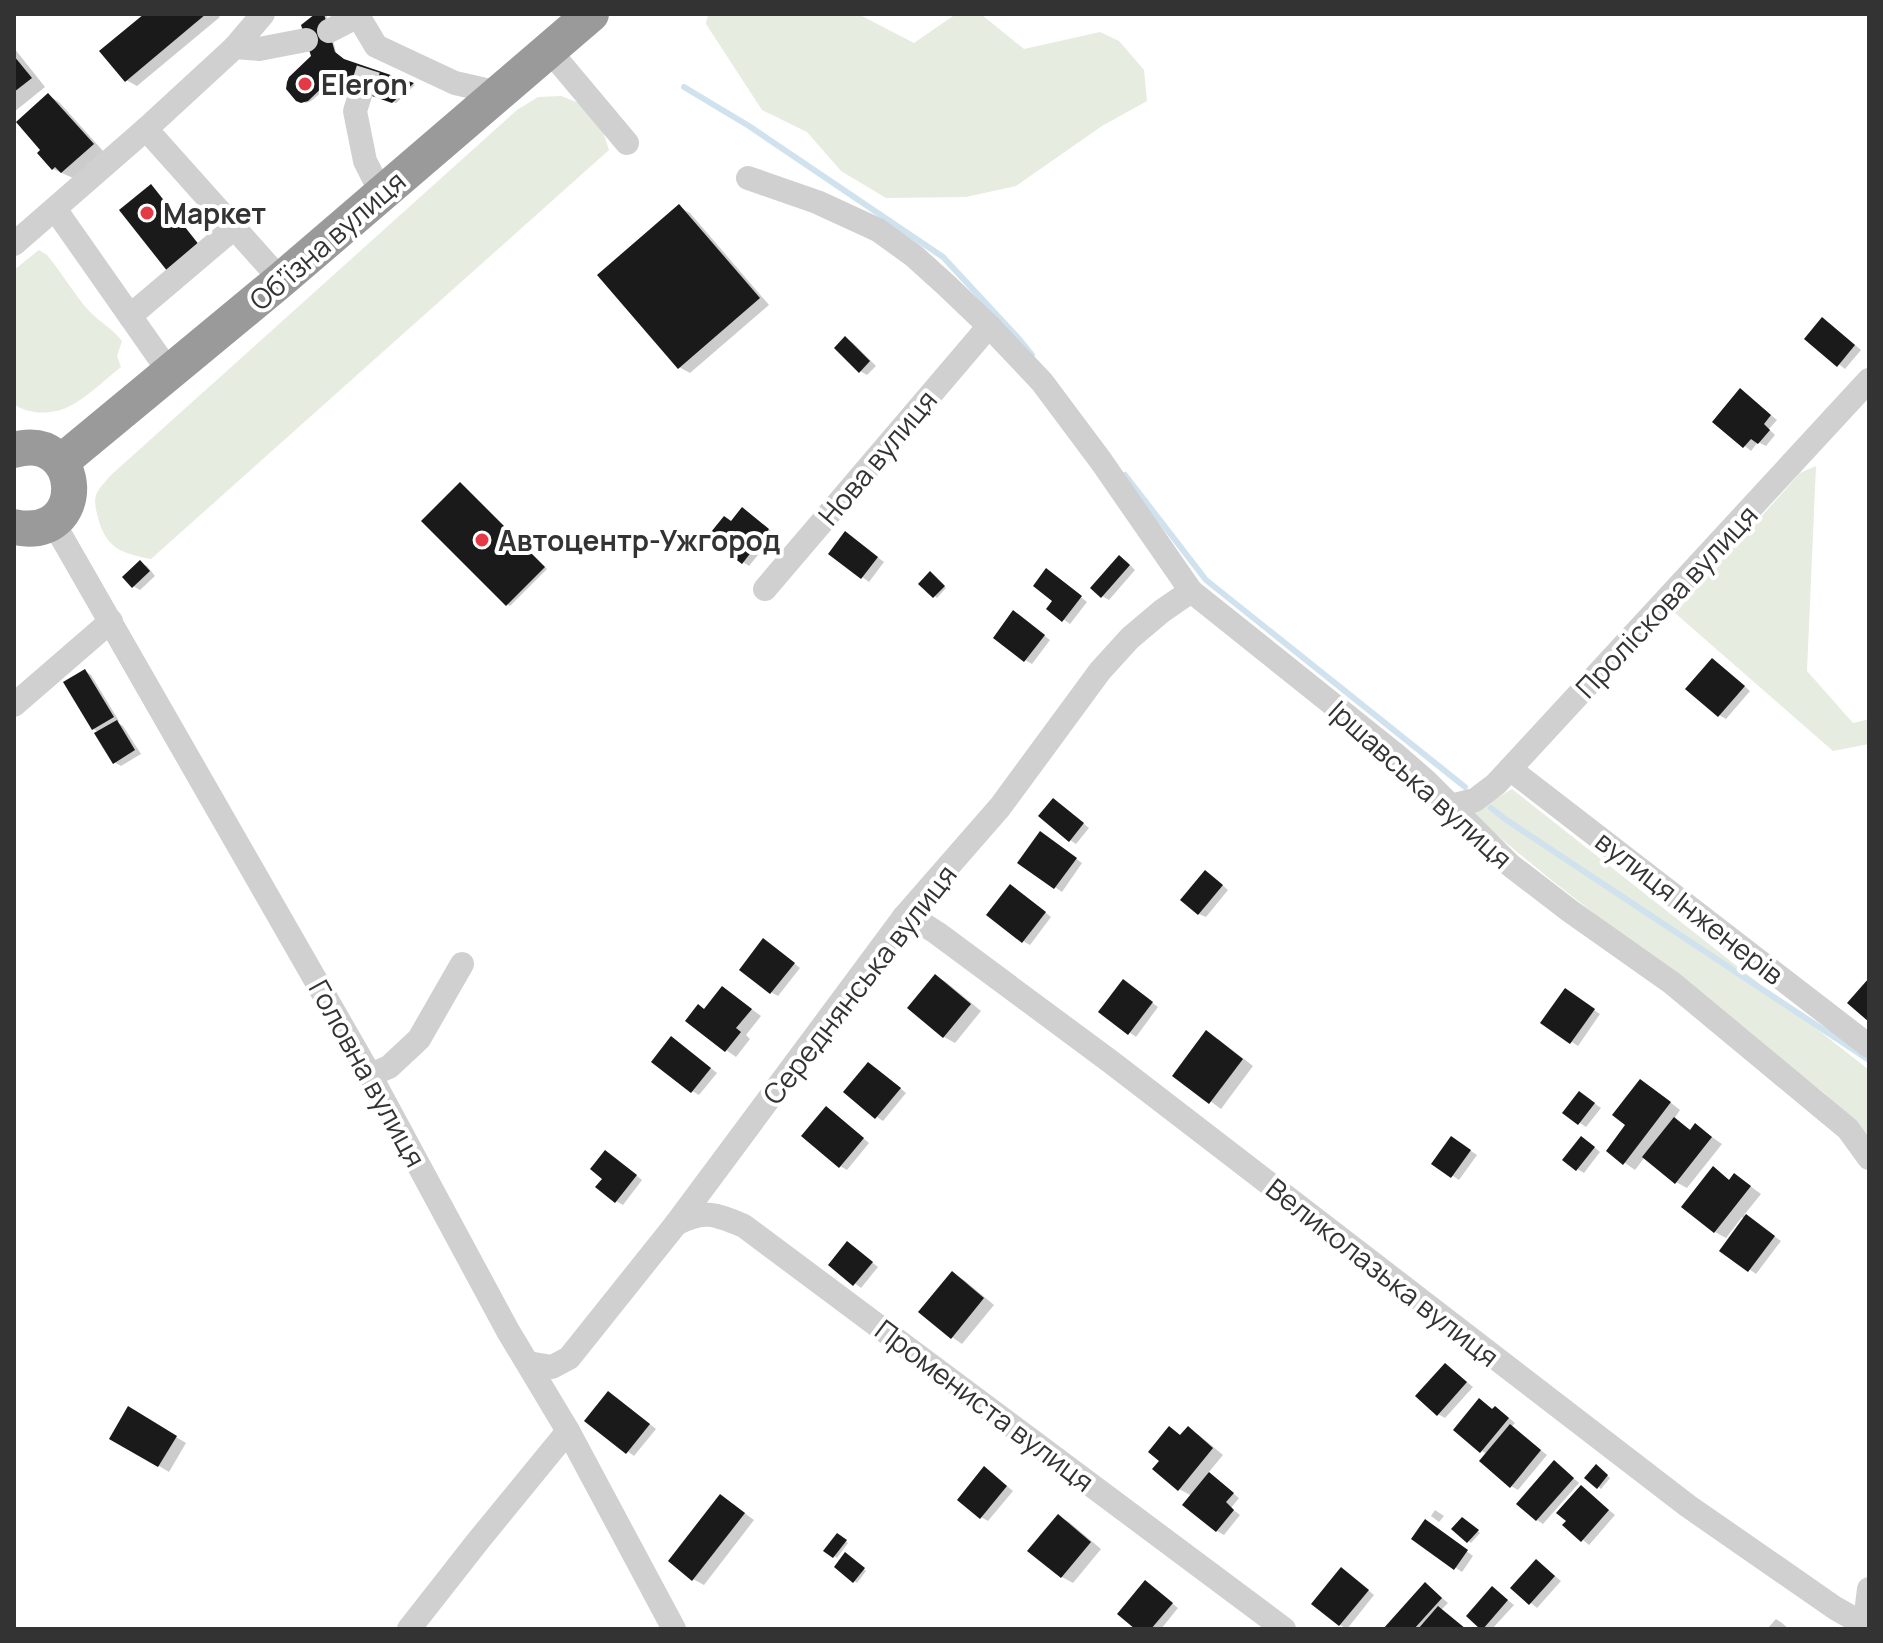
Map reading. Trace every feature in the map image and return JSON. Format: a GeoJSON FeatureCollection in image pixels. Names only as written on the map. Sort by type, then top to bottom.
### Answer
{"type":"FeatureCollection","features":[{"type":"Feature","properties":{"kind":"highway","name":"Обʼїзна вулиця"},"geometry":{"type":"LineString","coordinates":[[61,462],[281,280],[591,14]]}},
{"type":"Feature","properties":{"kind":"highway"},"geometry":{"type":"LineString","coordinates":[[14,450],[38,448],[51,453],[68,474],[70,487],[68,501],[53,522],[27,530],[14,527]]}},
{"type":"Feature","properties":{"kind":"street"},"geometry":{"type":"LineString","coordinates":[[14,244],[235,47],[263,14]]}},
{"type":"Feature","properties":{"kind":"street"},"geometry":{"type":"LineString","coordinates":[[235,47],[259,49],[318,36],[358,15],[372,57],[499,93]]}},
{"type":"Feature","properties":{"kind":"street"},"geometry":{"type":"LineString","coordinates":[[549,50],[627,143]]}},
{"type":"Feature","properties":{"kind":"street"},"geometry":{"type":"LineString","coordinates":[[361,92],[355,111],[362,149],[381,193]]}},
{"type":"Feature","properties":{"kind":"street"},"geometry":{"type":"LineString","coordinates":[[146,129],[281,280]]}},
{"type":"Feature","properties":{"kind":"street","name":"Іршавська вулиця"},"geometry":{"type":"LineString","coordinates":[[748,178],[817,202],[878,230],[914,256],[989,326],[1042,382],[1191,591],[1395,754],[1510,865],[1672,983],[1848,1129],[1869,1158]]}},
{"type":"Feature","properties":{"kind":"street"},"geometry":{"type":"LineString","coordinates":[[55,209],[170,373]]}},
{"type":"Feature","properties":{"kind":"street"},"geometry":{"type":"LineString","coordinates":[[130,316],[235,227]]}},
{"type":"Feature","properties":{"kind":"street","name":"Нова вулиця"},"geometry":{"type":"LineString","coordinates":[[765,589],[989,326]]}},
{"type":"Feature","properties":{"kind":"street","name":"Проліскова вулиця"},"geometry":{"type":"LineString","coordinates":[[1451,806],[1475,800],[1510,769],[1869,380]]}},
{"type":"Feature","properties":{"kind":"street","name":"Головна вулиця"},"geometry":{"type":"LineString","coordinates":[[53,522],[370,1075],[674,1629]]}},
{"type":"Feature","properties":{"kind":"street","name":"Середнянська вулиця"},"geometry":{"type":"LineString","coordinates":[[528,1363],[552,1367],[569,1358],[676,1224],[904,917],[1000,807],[1100,671],[1130,638],[1191,591]]}},
{"type":"Feature","properties":{"kind":"street"},"geometry":{"type":"LineString","coordinates":[[14,705],[111,621]]}},
{"type":"Feature","properties":{"kind":"street","name":"вулиця Інженерів"},"geometry":{"type":"LineString","coordinates":[[1510,769],[1869,1046]]}},
{"type":"Feature","properties":{"kind":"street","name":"Великолазька вулиця"},"geometry":{"type":"LineString","coordinates":[[904,917],[937,933],[1111,1062],[1688,1506],[1865,1627]]}},
{"type":"Feature","properties":{"kind":"street"},"geometry":{"type":"LineString","coordinates":[[370,1075],[389,1067],[419,1039],[462,964]]}},
{"type":"Feature","properties":{"kind":"street","name":"Промениста вулиця"},"geometry":{"type":"LineString","coordinates":[[676,1224],[703,1213],[744,1226],[1284,1629]]}},
{"type":"Feature","properties":{"kind":"street"},"geometry":{"type":"LineString","coordinates":[[409,1629],[568,1431]]}},
{"type":"Feature","properties":{"kind":"street"},"geometry":{"type":"LineString","coordinates":[[1865,1627],[1869,1589]]}},
{"type":"Feature","properties":{"kind":"shaded area"},"geometry":{"type":"Polygon","coordinates":[[[708,14],[858,14],[914,43],[956,14],[982,15],[1024,49],[1100,32],[1119,41],[1144,70],[1147,101],[1102,126],[1016,186],[966,197],[886,198],[841,171],[807,132],[762,110],[706,24],[708,14]]]}},
{"type":"Feature","properties":{"kind":"shaded area"},"geometry":{"type":"Polygon","coordinates":[[[561,96],[579,103],[602,129],[609,150],[151,559],[122,551],[109,542],[100,525],[95,500],[98,490],[111,475],[517,110],[538,97],[561,96]]]}},
{"type":"Feature","properties":{"kind":"shaded area"},"geometry":{"type":"Polygon","coordinates":[[[39,250],[47,255],[89,311],[122,341],[117,356],[121,367],[76,403],[49,412],[34,412],[14,404],[14,270],[39,250]]]}},
{"type":"Feature","properties":{"kind":"shaded area"},"geometry":{"type":"Polygon","coordinates":[[[1816,466],[1807,671],[1853,723],[1869,719],[1869,744],[1833,751],[1675,613],[1800,473],[1816,466]]]}},
{"type":"Feature","properties":{"kind":"shaded area"},"geometry":{"type":"Polygon","coordinates":[[[1512,789],[1869,1070],[1869,1139],[1824,1093],[1471,814],[1512,789]]]}},
{"type":"Feature","properties":{"kind":"building"},"geometry":{"type":"Polygon","coordinates":[[[144,14],[206,14],[125,82],[99,51],[144,14]]]}},
{"type":"Feature","properties":{"kind":"building"},"geometry":{"type":"Polygon","coordinates":[[[315,14],[324,14],[335,52],[344,59],[414,83],[392,103],[329,81],[308,101],[296,101],[286,89],[287,82],[311,56],[301,25],[315,14]]]}},
{"type":"Feature","properties":{"kind":"building"},"geometry":{"type":"Polygon","coordinates":[[[14,56],[32,78],[14,92],[14,56]]]}},
{"type":"Feature","properties":{"kind":"building"},"geometry":{"type":"Polygon","coordinates":[[[48,93],[94,144],[61,173],[55,167],[52,170],[37,153],[40,150],[16,122],[48,93]]]}},
{"type":"Feature","properties":{"kind":"building"},"geometry":{"type":"Polygon","coordinates":[[[151,184],[200,246],[168,272],[119,210],[151,184]]]}},
{"type":"Feature","properties":{"kind":"building"},"geometry":{"type":"Polygon","coordinates":[[[679,204],[760,298],[678,369],[597,275],[679,204]]]}},
{"type":"Feature","properties":{"kind":"building"},"geometry":{"type":"Polygon","coordinates":[[[1822,317],[1855,345],[1837,367],[1804,339],[1822,317]]]}},
{"type":"Feature","properties":{"kind":"building"},"geometry":{"type":"Polygon","coordinates":[[[845,336],[870,361],[859,373],[834,348],[845,336]]]}},
{"type":"Feature","properties":{"kind":"building"},"geometry":{"type":"Polygon","coordinates":[[[1740,388],[1771,415],[1764,424],[1770,430],[1758,444],[1751,439],[1743,448],[1712,422],[1740,388]]]}},
{"type":"Feature","properties":{"kind":"building"},"geometry":{"type":"Polygon","coordinates":[[[460,482],[545,567],[506,606],[421,521],[460,482]]]}},
{"type":"Feature","properties":{"kind":"building"},"geometry":{"type":"Polygon","coordinates":[[[742,507],[769,529],[742,564],[707,537],[724,516],[731,521],[742,507]]]}},
{"type":"Feature","properties":{"kind":"building"},"geometry":{"type":"Polygon","coordinates":[[[845,531],[878,557],[861,579],[828,554],[845,531]]]}},
{"type":"Feature","properties":{"kind":"building"},"geometry":{"type":"Polygon","coordinates":[[[1119,555],[1130,565],[1101,598],[1090,588],[1119,555]]]}},
{"type":"Feature","properties":{"kind":"building"},"geometry":{"type":"Polygon","coordinates":[[[140,560],[150,571],[132,588],[122,577],[140,560]]]}},
{"type":"Feature","properties":{"kind":"building"},"geometry":{"type":"Polygon","coordinates":[[[1046,568],[1082,596],[1062,622],[1046,609],[1052,601],[1033,586],[1046,568]]]}},
{"type":"Feature","properties":{"kind":"building"},"geometry":{"type":"Polygon","coordinates":[[[930,571],[945,586],[933,598],[918,584],[930,571]]]}},
{"type":"Feature","properties":{"kind":"building"},"geometry":{"type":"Polygon","coordinates":[[[1013,610],[1045,635],[1024,662],[993,638],[1013,610]]]}},
{"type":"Feature","properties":{"kind":"building"},"geometry":{"type":"Polygon","coordinates":[[[1712,658],[1745,686],[1718,717],[1685,689],[1712,658]]]}},
{"type":"Feature","properties":{"kind":"building"},"geometry":{"type":"Polygon","coordinates":[[[85,669],[114,717],[92,730],[63,682],[85,669]]]}},
{"type":"Feature","properties":{"kind":"building"},"geometry":{"type":"Polygon","coordinates":[[[117,720],[135,750],[113,764],[94,733],[117,720]]]}},
{"type":"Feature","properties":{"kind":"building"},"geometry":{"type":"Polygon","coordinates":[[[1053,798],[1084,823],[1069,842],[1038,816],[1053,798]]]}},
{"type":"Feature","properties":{"kind":"building"},"geometry":{"type":"Polygon","coordinates":[[[1040,831],[1077,858],[1054,889],[1017,863],[1040,831]]]}},
{"type":"Feature","properties":{"kind":"building"},"geometry":{"type":"Polygon","coordinates":[[[1205,870],[1223,885],[1198,915],[1180,900],[1205,870]]]}},
{"type":"Feature","properties":{"kind":"building"},"geometry":{"type":"Polygon","coordinates":[[[1010,884],[1046,912],[1022,943],[986,915],[1010,884]]]}},
{"type":"Feature","properties":{"kind":"building"},"geometry":{"type":"Polygon","coordinates":[[[763,938],[795,963],[770,994],[739,970],[763,938]]]}},
{"type":"Feature","properties":{"kind":"building"},"geometry":{"type":"Polygon","coordinates":[[[935,974],[971,1004],[943,1038],[907,1008],[935,974]]]}},
{"type":"Feature","properties":{"kind":"building"},"geometry":{"type":"Polygon","coordinates":[[[1869,978],[1869,1022],[1847,1003],[1869,978]]]}},
{"type":"Feature","properties":{"kind":"building"},"geometry":{"type":"Polygon","coordinates":[[[1123,979],[1153,1002],[1128,1035],[1098,1012],[1123,979]]]}},
{"type":"Feature","properties":{"kind":"building"},"geometry":{"type":"Polygon","coordinates":[[[722,986],[752,1009],[736,1028],[741,1032],[725,1052],[685,1021],[698,1004],[704,1009],[722,986]]]}},
{"type":"Feature","properties":{"kind":"building"},"geometry":{"type":"Polygon","coordinates":[[[1565,988],[1595,1009],[1570,1044],[1540,1023],[1565,988]]]}},
{"type":"Feature","properties":{"kind":"building"},"geometry":{"type":"Polygon","coordinates":[[[1206,1030],[1243,1059],[1209,1104],[1172,1076],[1206,1030]]]}},
{"type":"Feature","properties":{"kind":"building"},"geometry":{"type":"Polygon","coordinates":[[[671,1036],[711,1068],[691,1093],[651,1062],[671,1036]]]}},
{"type":"Feature","properties":{"kind":"building"},"geometry":{"type":"Polygon","coordinates":[[[868,1062],[901,1088],[875,1119],[843,1092],[868,1062]]]}},
{"type":"Feature","properties":{"kind":"building"},"geometry":{"type":"Polygon","coordinates":[[[1640,1079],[1671,1102],[1623,1165],[1606,1151],[1625,1125],[1612,1115],[1640,1079]]]}},
{"type":"Feature","properties":{"kind":"building"},"geometry":{"type":"Polygon","coordinates":[[[1579,1091],[1595,1103],[1578,1125],[1562,1113],[1579,1091]]]}},
{"type":"Feature","properties":{"kind":"building"},"geometry":{"type":"Polygon","coordinates":[[[826,1106],[864,1138],[839,1168],[801,1136],[826,1106]]]}},
{"type":"Feature","properties":{"kind":"building"},"geometry":{"type":"Polygon","coordinates":[[[1674,1117],[1690,1130],[1695,1123],[1712,1137],[1675,1184],[1642,1157],[1674,1117]]]}},
{"type":"Feature","properties":{"kind":"building"},"geometry":{"type":"Polygon","coordinates":[[[1451,1136],[1471,1150],[1451,1178],[1431,1164],[1451,1136]]]}},
{"type":"Feature","properties":{"kind":"building"},"geometry":{"type":"Polygon","coordinates":[[[1581,1136],[1595,1147],[1576,1171],[1562,1160],[1581,1136]]]}},
{"type":"Feature","properties":{"kind":"building"},"geometry":{"type":"Polygon","coordinates":[[[605,1150],[637,1175],[615,1203],[595,1187],[602,1179],[590,1169],[605,1150]]]}},
{"type":"Feature","properties":{"kind":"building"},"geometry":{"type":"Polygon","coordinates":[[[1713,1166],[1729,1180],[1734,1173],[1751,1186],[1714,1233],[1681,1207],[1713,1166]]]}},
{"type":"Feature","properties":{"kind":"building"},"geometry":{"type":"Polygon","coordinates":[[[1746,1214],[1775,1236],[1748,1272],[1719,1251],[1746,1214]]]}},
{"type":"Feature","properties":{"kind":"building"},"geometry":{"type":"Polygon","coordinates":[[[847,1241],[873,1262],[853,1286],[828,1265],[847,1241]]]}},
{"type":"Feature","properties":{"kind":"building"},"geometry":{"type":"Polygon","coordinates":[[[952,1271],[984,1298],[951,1339],[918,1312],[952,1271]]]}},
{"type":"Feature","properties":{"kind":"building"},"geometry":{"type":"Polygon","coordinates":[[[1445,1363],[1467,1382],[1437,1416],[1415,1396],[1445,1363]]]}},
{"type":"Feature","properties":{"kind":"building"},"geometry":{"type":"Polygon","coordinates":[[[608,1391],[650,1424],[626,1454],[584,1421],[608,1391]]]}},
{"type":"Feature","properties":{"kind":"building"},"geometry":{"type":"Polygon","coordinates":[[[1479,1398],[1509,1418],[1480,1453],[1453,1430],[1479,1398]]]}},
{"type":"Feature","properties":{"kind":"building"},"geometry":{"type":"Polygon","coordinates":[[[128,1406],[177,1436],[158,1467],[109,1439],[128,1406]]]}},
{"type":"Feature","properties":{"kind":"building"},"geometry":{"type":"Polygon","coordinates":[[[1510,1424],[1541,1450],[1510,1488],[1479,1461],[1510,1424]]]}},
{"type":"Feature","properties":{"kind":"building"},"geometry":{"type":"Polygon","coordinates":[[[1169,1426],[1180,1435],[1188,1426],[1213,1448],[1178,1491],[1152,1469],[1159,1461],[1148,1452],[1169,1426]]]}},
{"type":"Feature","properties":{"kind":"building"},"geometry":{"type":"Polygon","coordinates":[[[1554,1460],[1574,1478],[1536,1521],[1516,1504],[1554,1460]]]}},
{"type":"Feature","properties":{"kind":"building"},"geometry":{"type":"Polygon","coordinates":[[[1596,1464],[1608,1475],[1597,1489],[1584,1478],[1596,1464]]]}},
{"type":"Feature","properties":{"kind":"building"},"geometry":{"type":"Polygon","coordinates":[[[984,1466],[1007,1486],[980,1519],[957,1500],[984,1466]]]}},
{"type":"Feature","properties":{"kind":"building"},"geometry":{"type":"Polygon","coordinates":[[[1209,1472],[1234,1493],[1226,1502],[1234,1510],[1216,1532],[1182,1505],[1209,1472]]]}},
{"type":"Feature","properties":{"kind":"building"},"geometry":{"type":"Polygon","coordinates":[[[1581,1485],[1609,1510],[1581,1542],[1562,1525],[1566,1521],[1556,1513],[1581,1485]]]}},
{"type":"Feature","properties":{"kind":"building"},"geometry":{"type":"Polygon","coordinates":[[[720,1494],[745,1513],[692,1581],[668,1561],[720,1494]]]}},
{"type":"Feature","properties":{"kind":"building"},"geometry":{"type":"Polygon","coordinates":[[[1058,1514],[1091,1542],[1061,1578],[1027,1551],[1058,1514]]]}},
{"type":"Feature","properties":{"kind":"building"},"geometry":{"type":"Polygon","coordinates":[[[1462,1517],[1479,1530],[1467,1543],[1451,1529],[1462,1517]]]}},
{"type":"Feature","properties":{"kind":"building"},"geometry":{"type":"Polygon","coordinates":[[[1425,1519],[1468,1550],[1454,1570],[1411,1539],[1425,1519]]]}},
{"type":"Feature","properties":{"kind":"building"},"geometry":{"type":"Polygon","coordinates":[[[837,1533],[847,1540],[833,1558],[823,1551],[837,1533]]]}},
{"type":"Feature","properties":{"kind":"building"},"geometry":{"type":"Polygon","coordinates":[[[845,1552],[865,1568],[853,1583],[834,1567],[845,1552]]]}},
{"type":"Feature","properties":{"kind":"building"},"geometry":{"type":"Polygon","coordinates":[[[1536,1559],[1555,1576],[1529,1605],[1510,1588],[1536,1559]]]}},
{"type":"Feature","properties":{"kind":"building"},"geometry":{"type":"Polygon","coordinates":[[[1341,1567],[1369,1590],[1339,1626],[1311,1604],[1341,1567]]]}},
{"type":"Feature","properties":{"kind":"building"},"geometry":{"type":"Polygon","coordinates":[[[1145,1580],[1173,1603],[1151,1629],[1135,1629],[1117,1614],[1145,1580]]]}},
{"type":"Feature","properties":{"kind":"building"},"geometry":{"type":"Polygon","coordinates":[[[1425,1582],[1442,1598],[1414,1629],[1383,1629],[1425,1582]]]}},
{"type":"Feature","properties":{"kind":"building"},"geometry":{"type":"Polygon","coordinates":[[[1492,1586],[1508,1600],[1480,1629],[1466,1616],[1492,1586]]]}},
{"type":"Feature","properties":{"kind":"building"},"geometry":{"type":"Polygon","coordinates":[[[1438,1606],[1466,1629],[1418,1629],[1438,1606]]]}},
{"type":"Feature","properties":{"kind":"waterway"},"geometry":{"type":"LineString","coordinates":[[684,87],[749,126],[943,257],[1032,355]]}},
{"type":"Feature","properties":{"kind":"waterway"},"geometry":{"type":"LineString","coordinates":[[1125,475],[1206,580],[1465,787]]}},
{"type":"Feature","properties":{"kind":"waterway"},"geometry":{"type":"LineString","coordinates":[[1491,808],[1869,1060]]}},
{"type":"Feature","properties":{"kind":"tunnel"},"geometry":{"type":"LineString","coordinates":[[361,92],[369,67]]}},
{"type":"Feature","properties":{"kind":"place","name":"Eleron"},"geometry":{"type":"Point","coordinates":[305,84]}},
{"type":"Feature","properties":{"kind":"place","name":"Маркет"},"geometry":{"type":"Point","coordinates":[147,213]}},
{"type":"Feature","properties":{"kind":"place","name":"Автоцентр-Ужгород"},"geometry":{"type":"Point","coordinates":[482,540]}}]}
